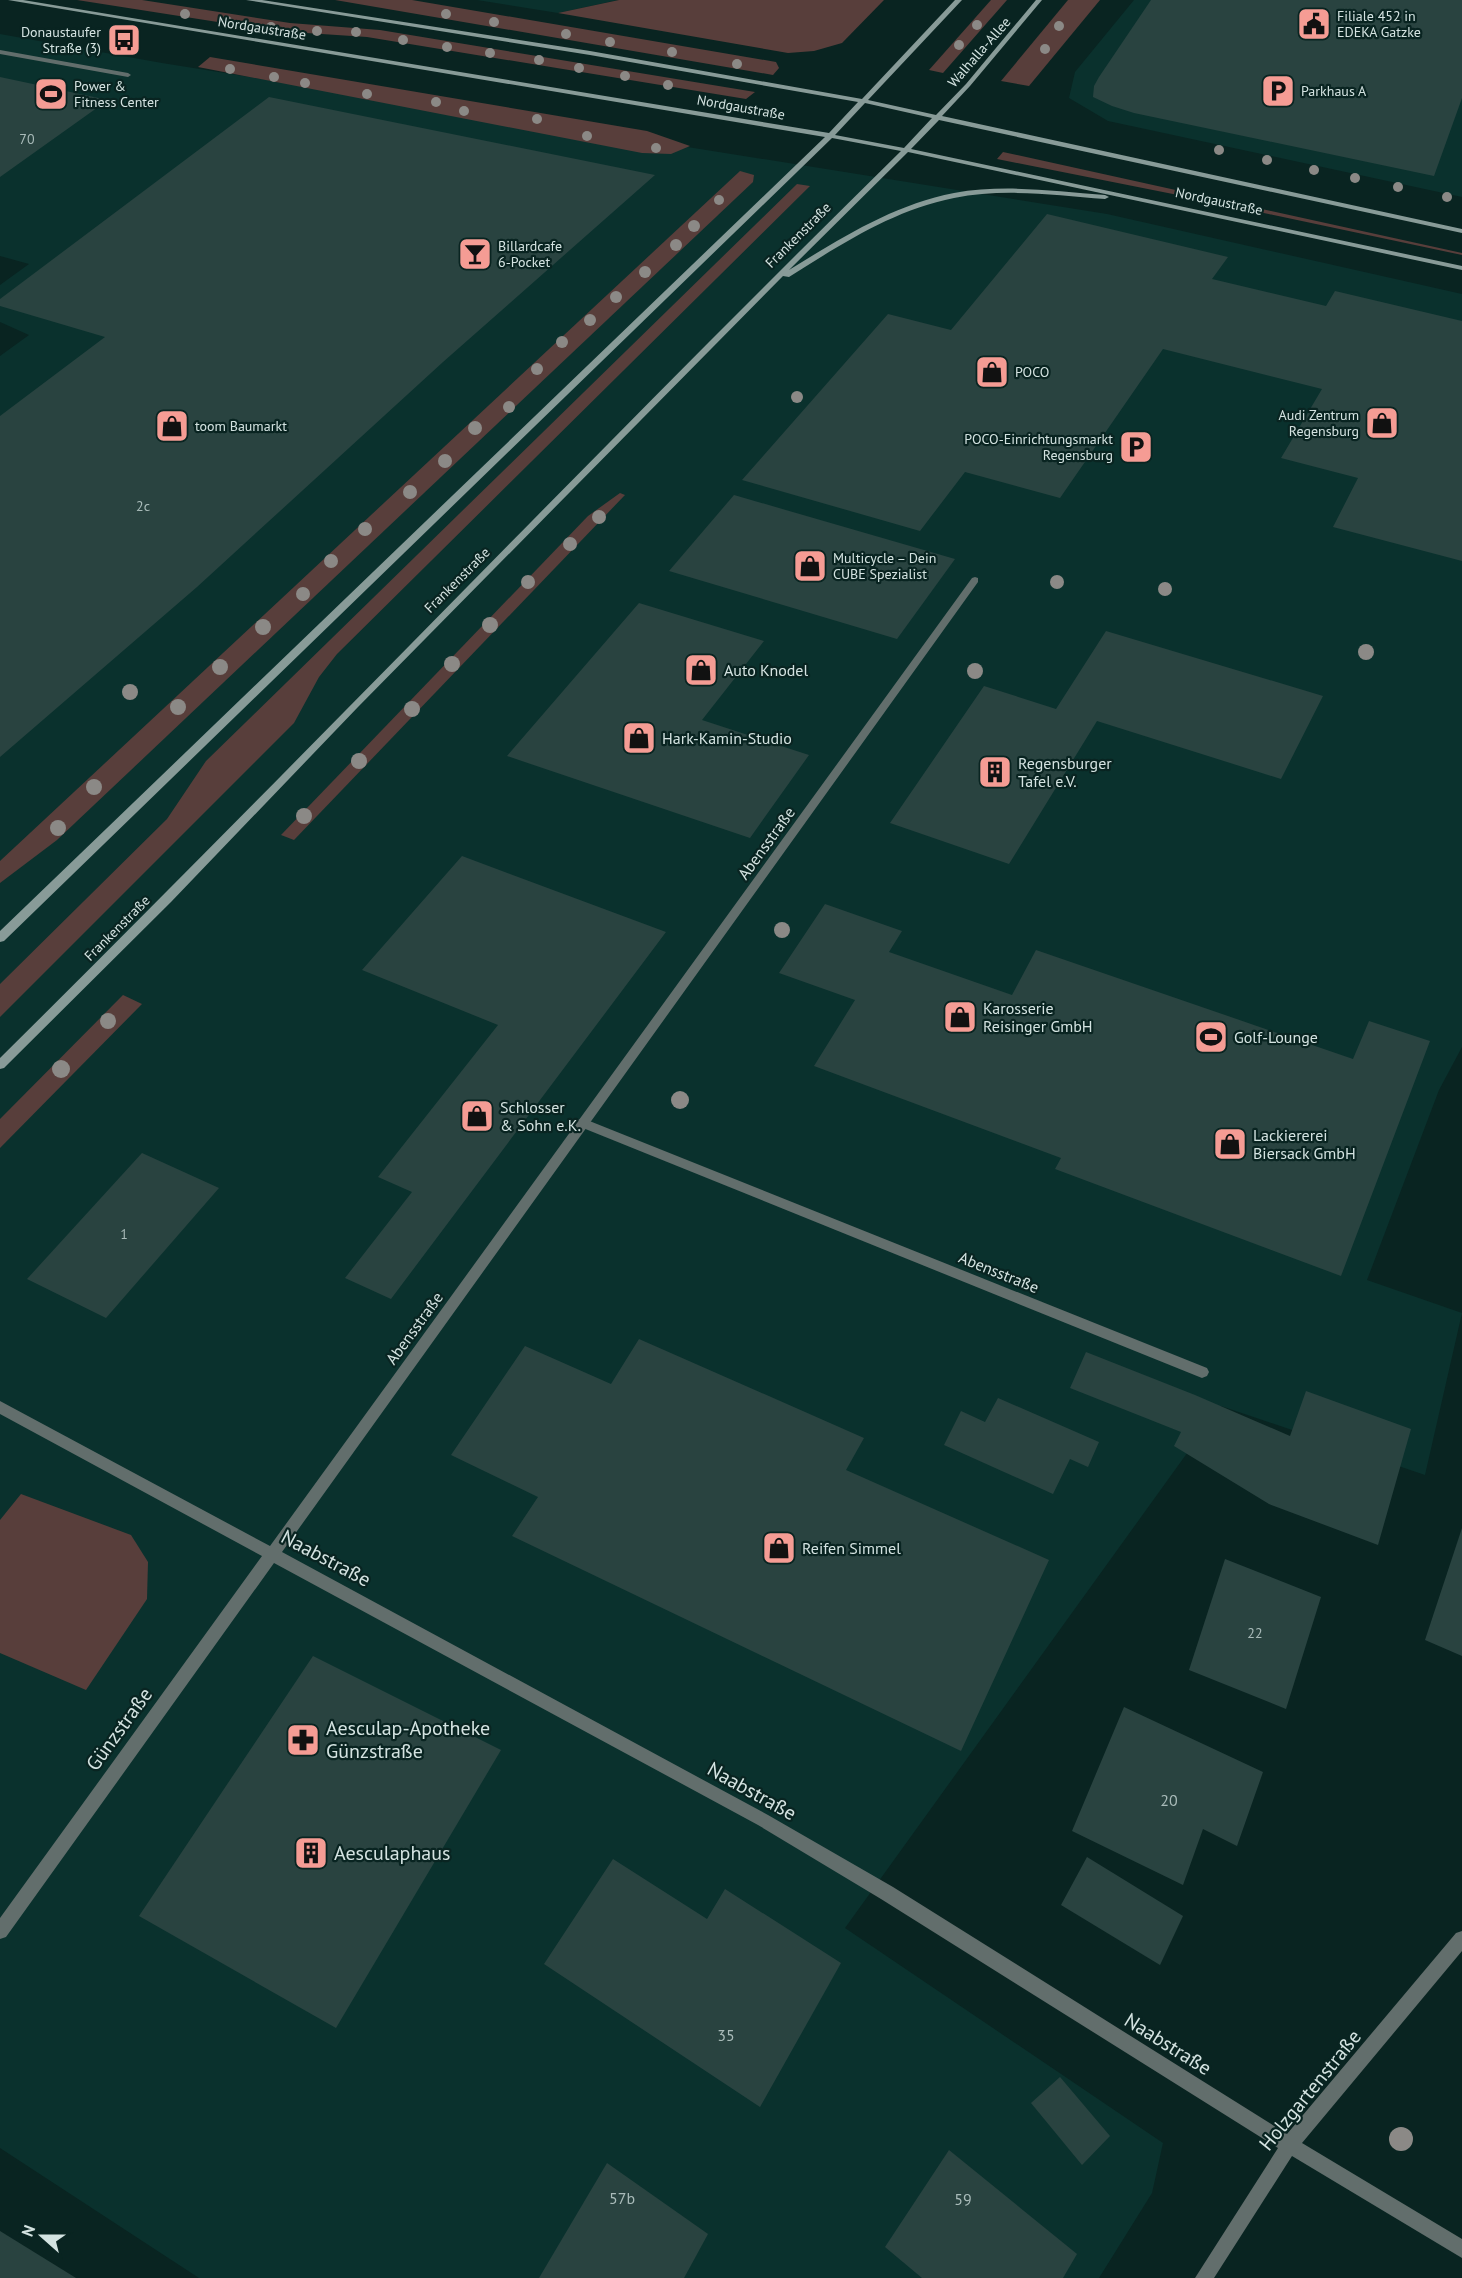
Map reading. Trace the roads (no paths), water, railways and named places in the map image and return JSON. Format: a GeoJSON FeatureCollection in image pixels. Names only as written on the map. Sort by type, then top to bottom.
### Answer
{"type":"FeatureCollection","features":[{"type":"Feature","properties":{"kind":"main road","name":"Nordgaustraße"},"geometry":{"type":"LineString","coordinates":[[11,0],[906,150],[1151,200],[1462,268]]}},
{"type":"Feature","properties":{"kind":"main road","name":"Nordgaustraße"},"geometry":{"type":"LineString","coordinates":[[249,0],[590,53],[863,101],[1462,231]]}},
{"type":"Feature","properties":{"kind":"main road"},"geometry":{"type":"LineString","coordinates":[[0,938],[830,136],[958,0]]}},
{"type":"Feature","properties":{"kind":"main road","name":"Walhalla-Allee"},"geometry":{"type":"LineString","coordinates":[[936,118],[968,85],[1039,0]]}},
{"type":"Feature","properties":{"kind":"main road","name":"Frankenstraße"},"geometry":{"type":"LineString","coordinates":[[0,1065],[158,908],[355,705],[936,118]]}},
{"type":"Feature","properties":{"kind":"main road"},"geometry":{"type":"LineString","coordinates":[[767,287],[851,235],[894,214],[935,199],[981,192],[1028,191],[1151,200]]}},
{"type":"Feature","properties":{"kind":"street"},"geometry":{"type":"LineString","coordinates":[[0,52],[128,75]]}},
{"type":"Feature","properties":{"kind":"street","name":"Abensstraße"},"geometry":{"type":"LineString","coordinates":[[273,1553],[975,580]]}},
{"type":"Feature","properties":{"kind":"street","name":"Abensstraße"},"geometry":{"type":"LineString","coordinates":[[582,1123],[1202,1372]]}},
{"type":"Feature","properties":{"kind":"street","name":"Naabstraße"},"geometry":{"type":"LineString","coordinates":[[0,1407],[763,1820],[909,1906],[1289,2145],[1462,2249]]}},
{"type":"Feature","properties":{"kind":"street","name":"Günzstraße"},"geometry":{"type":"LineString","coordinates":[[0,1931],[273,1553]]}},
{"type":"Feature","properties":{"kind":"street","name":"Holzgartenstraße"},"geometry":{"type":"LineString","coordinates":[[1204,2278],[1289,2145],[1462,1939]]}},
{"type":"Feature","properties":{"kind":"place","name":"Filiale 452 in EDEKA Gatzke"},"geometry":{"type":"Point","coordinates":[1314,24]}},
{"type":"Feature","properties":{"kind":"place","name":"Donaustaufer Straße (3)"},"geometry":{"type":"Point","coordinates":[124,40]}},
{"type":"Feature","properties":{"kind":"place","name":"Parkhaus A"},"geometry":{"type":"Point","coordinates":[1278,91]}},
{"type":"Feature","properties":{"kind":"place","name":"Power & Fitness Center"},"geometry":{"type":"Point","coordinates":[51,94]}},
{"type":"Feature","properties":{"kind":"place","name":"Billardcafe 6-Pocket"},"geometry":{"type":"Point","coordinates":[475,254]}},
{"type":"Feature","properties":{"kind":"place","name":"POCO"},"geometry":{"type":"Point","coordinates":[992,372]}},
{"type":"Feature","properties":{"kind":"place","name":"Audi Zentrum Regensburg"},"geometry":{"type":"Point","coordinates":[1382,423]}},
{"type":"Feature","properties":{"kind":"place","name":"toom Baumarkt"},"geometry":{"type":"Point","coordinates":[172,426]}},
{"type":"Feature","properties":{"kind":"place","name":"POCO-Einrichtungsmarkt Regensburg"},"geometry":{"type":"Point","coordinates":[1136,447]}},
{"type":"Feature","properties":{"kind":"place","name":"Multicycle – Dein CUBE Spezialist"},"geometry":{"type":"Point","coordinates":[810,566]}},
{"type":"Feature","properties":{"kind":"place","name":"Auto Knodel"},"geometry":{"type":"Point","coordinates":[701,670]}},
{"type":"Feature","properties":{"kind":"place","name":"Hark-Kamin-Studio"},"geometry":{"type":"Point","coordinates":[639,738]}},
{"type":"Feature","properties":{"kind":"place","name":"Regensburger Tafel e.V."},"geometry":{"type":"Point","coordinates":[995,772]}},
{"type":"Feature","properties":{"kind":"place","name":"Karosserie Reisinger GmbH"},"geometry":{"type":"Point","coordinates":[960,1017]}},
{"type":"Feature","properties":{"kind":"place","name":"Golf-Lounge"},"geometry":{"type":"Point","coordinates":[1211,1037]}},
{"type":"Feature","properties":{"kind":"place","name":"Schlosser & Sohn e.K."},"geometry":{"type":"Point","coordinates":[477,1116]}},
{"type":"Feature","properties":{"kind":"place","name":"Lackiererei Biersack GmbH"},"geometry":{"type":"Point","coordinates":[1230,1144]}},
{"type":"Feature","properties":{"kind":"place","name":"Reifen Simmel"},"geometry":{"type":"Point","coordinates":[779,1548]}},
{"type":"Feature","properties":{"kind":"place","name":"Aesculap-Apotheke Günzstraße"},"geometry":{"type":"Point","coordinates":[303,1740]}},
{"type":"Feature","properties":{"kind":"place","name":"Aesculaphaus"},"geometry":{"type":"Point","coordinates":[311,1853]}}]}
